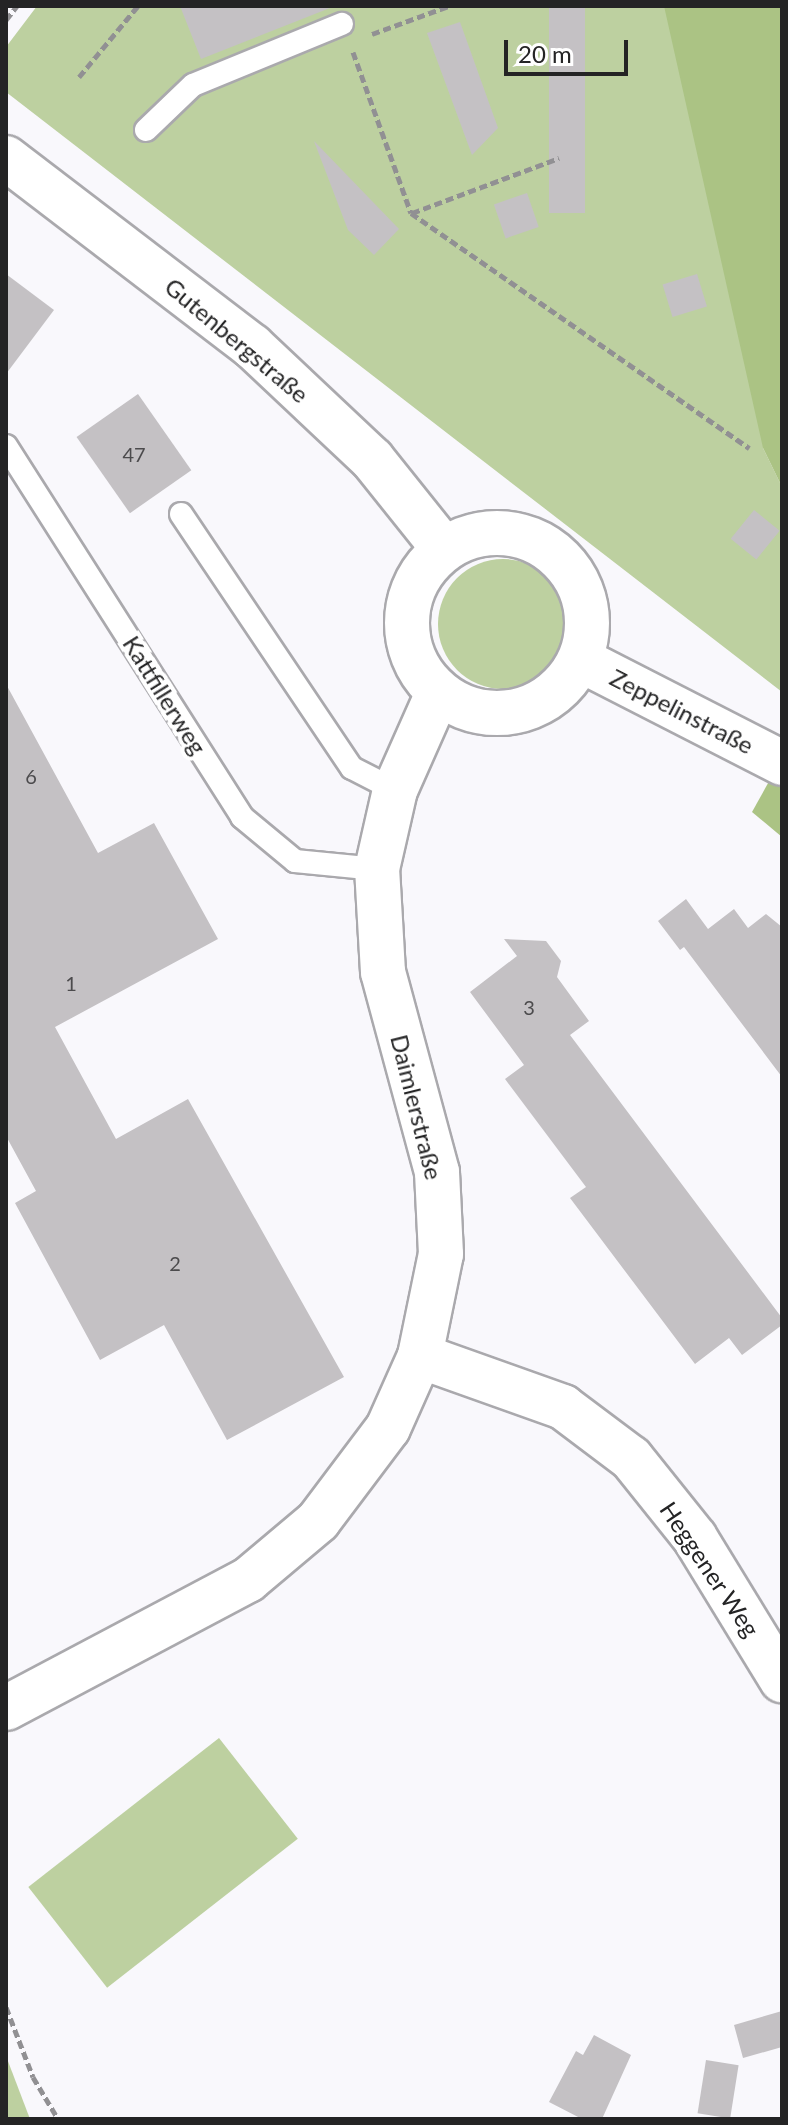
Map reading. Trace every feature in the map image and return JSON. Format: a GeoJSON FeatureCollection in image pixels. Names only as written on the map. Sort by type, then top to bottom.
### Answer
{"type":"FeatureCollection","features":[{"type":"Feature","properties":{"kind":"main road","name":"Gutenbergstraße"},"geometry":{"type":"LineString","coordinates":[[6,158],[252,346],[372,459],[444,549]]}},
{"type":"Feature","properties":{"kind":"main road","name":"Zeppelinstraße"},"geometry":{"type":"LineString","coordinates":[[500,531],[529,537],[555,552],[574,574],[586,601],[588,631],[581,660],[544,701],[518,712],[490,714],[462,707],[438,693],[409,646],[406,619],[418,580],[444,549],[471,536],[500,531]]}},
{"type":"Feature","properties":{"kind":"main road","name":"Zeppelinstraße"},"geometry":{"type":"LineString","coordinates":[[581,660],[782,763]]}},
{"type":"Feature","properties":{"kind":"main road","name":"Daimlerstraße"},"geometry":{"type":"LineString","coordinates":[[6,1708],[248,1580],[318,1521],[388,1428],[420,1356],[441,1254],[437,1172],[383,972],[377,869],[395,790],[438,693]]}},
{"type":"Feature","properties":{"kind":"main road","name":"Heggener Weg"},"geometry":{"type":"LineString","coordinates":[[420,1356],[563,1407],[631,1458],[695,1538],[782,1680]]}},
{"type":"Feature","properties":{"kind":"lane"},"geometry":{"type":"LineString","coordinates":[[146,130],[193,85],[346,33]]}},
{"type":"Feature","properties":{"kind":"lane","name":"Kattfillerweg"},"geometry":{"type":"LineString","coordinates":[[6,446],[242,817],[295,861],[377,869]]}},
{"type":"Feature","properties":{"kind":"lane"},"geometry":{"type":"LineString","coordinates":[[181,514],[352,768],[395,790]]}},
{"type":"Feature","properties":{"kind":"path"},"geometry":{"type":"LineString","coordinates":[[6,20],[17,6]]}},
{"type":"Feature","properties":{"kind":"path"},"geometry":{"type":"LineString","coordinates":[[79,77],[138,6]]}},
{"type":"Feature","properties":{"kind":"path"},"geometry":{"type":"LineString","coordinates":[[449,6],[346,33],[411,213],[749,448]]}},
{"type":"Feature","properties":{"kind":"path"},"geometry":{"type":"LineString","coordinates":[[411,213],[559,158]]}},
{"type":"Feature","properties":{"kind":"path"},"geometry":{"type":"LineString","coordinates":[[6,2007],[33,2077],[58,2119]]}},
{"type":"Feature","properties":{"kind":"green space"},"geometry":{"type":"Polygon","coordinates":[[[37,6],[782,6],[763,448],[782,487],[782,692],[6,92],[6,47],[37,6]]]}},
{"type":"Feature","properties":{"kind":"green space"},"geometry":{"type":"Polygon","coordinates":[[[664,6],[782,6],[782,487],[763,448],[664,6]]]}},
{"type":"Feature","properties":{"kind":"green space"},"geometry":{"type":"Polygon","coordinates":[[[503,559],[528,564],[549,578],[563,599],[568,624],[563,649],[549,670],[528,684],[503,689],[478,684],[457,670],[443,649],[438,624],[443,599],[457,578],[478,564],[503,559]]]}},
{"type":"Feature","properties":{"kind":"green space"},"geometry":{"type":"Polygon","coordinates":[[[782,758],[782,837],[752,812],[782,758]]]}},
{"type":"Feature","properties":{"kind":"green space"},"geometry":{"type":"Polygon","coordinates":[[[219,1738],[298,1839],[107,1988],[28,1887],[219,1738]]]}},
{"type":"Feature","properties":{"kind":"green space"},"geometry":{"type":"Polygon","coordinates":[[[6,2056],[30,2119],[6,2119],[6,2056]]]}},
{"type":"Feature","properties":{"kind":"building"},"geometry":{"type":"Polygon","coordinates":[[[180,6],[330,6],[330,8],[201,59],[180,6]]]}},
{"type":"Feature","properties":{"kind":"building"},"geometry":{"type":"Polygon","coordinates":[[[549,6],[585,6],[585,213],[549,213],[549,6]]]}},
{"type":"Feature","properties":{"kind":"building"},"geometry":{"type":"Polygon","coordinates":[[[460,22],[498,128],[472,155],[427,33],[460,22]]]}},
{"type":"Feature","properties":{"kind":"building"},"geometry":{"type":"Polygon","coordinates":[[[314,141],[399,229],[374,255],[348,230],[314,141]]]}},
{"type":"Feature","properties":{"kind":"building"},"geometry":{"type":"Polygon","coordinates":[[[527,193],[539,227],[506,238],[494,204],[527,193]]]}},
{"type":"Feature","properties":{"kind":"building"},"geometry":{"type":"Polygon","coordinates":[[[6,274],[54,310],[6,374],[6,274]]]}},
{"type":"Feature","properties":{"kind":"building"},"geometry":{"type":"Polygon","coordinates":[[[697,274],[707,307],[673,317],[663,285],[697,274]]]}},
{"type":"Feature","properties":{"kind":"building"},"geometry":{"type":"Polygon","coordinates":[[[138,394],[191,470],[130,513],[77,437],[138,394]]]}},
{"type":"Feature","properties":{"kind":"building"},"geometry":{"type":"Polygon","coordinates":[[[754,510],[780,531],[756,560],[731,539],[754,510]]]}},
{"type":"Feature","properties":{"kind":"building"},"geometry":{"type":"Polygon","coordinates":[[[6,684],[98,853],[154,823],[218,939],[55,1027],[116,1139],[188,1099],[344,1377],[227,1440],[164,1325],[100,1360],[15,1203],[36,1191],[6,1136],[6,684]]]}},
{"type":"Feature","properties":{"kind":"building"},"geometry":{"type":"Polygon","coordinates":[[[686,899],[708,929],[734,909],[748,928],[766,914],[782,927],[782,1077],[684,947],[680,950],[658,921],[686,899]]]}},
{"type":"Feature","properties":{"kind":"building"},"geometry":{"type":"Polygon","coordinates":[[[504,939],[546,941],[561,961],[557,977],[589,1021],[570,1035],[782,1318],[782,1325],[742,1355],[729,1338],[695,1364],[570,1198],[586,1187],[505,1079],[524,1065],[470,992],[517,956],[504,939]]]}},
{"type":"Feature","properties":{"kind":"building"},"geometry":{"type":"Polygon","coordinates":[[[782,2011],[782,2047],[743,2058],[734,2025],[782,2011]]]}},
{"type":"Feature","properties":{"kind":"building"},"geometry":{"type":"Polygon","coordinates":[[[594,2035],[631,2055],[602,2119],[582,2119],[549,2102],[576,2051],[583,2055],[594,2035]]]}},
{"type":"Feature","properties":{"kind":"building"},"geometry":{"type":"Polygon","coordinates":[[[706,2060],[739,2065],[730,2118],[698,2113],[706,2060]]]}}]}
